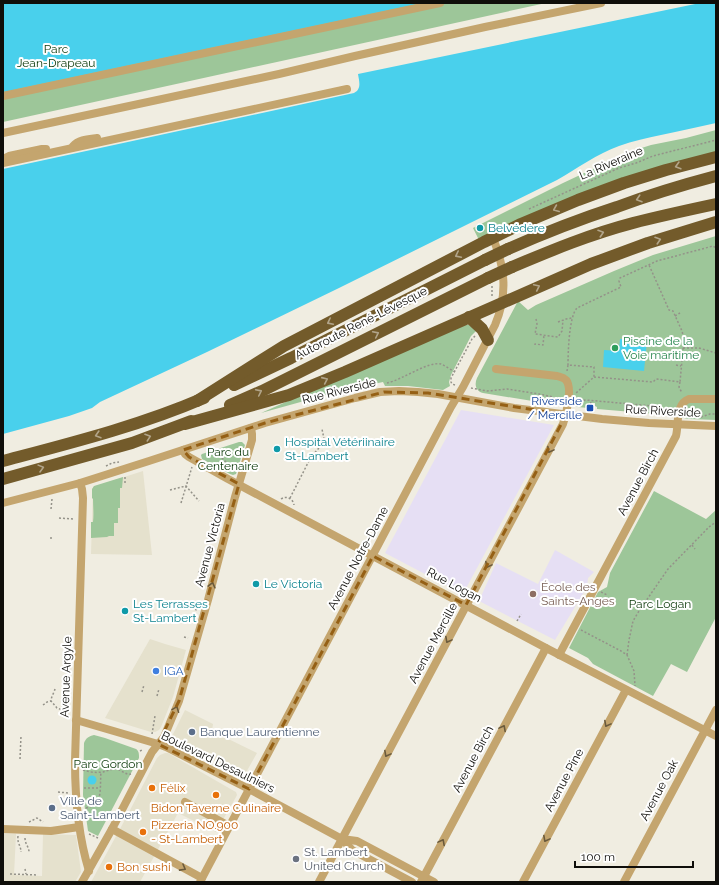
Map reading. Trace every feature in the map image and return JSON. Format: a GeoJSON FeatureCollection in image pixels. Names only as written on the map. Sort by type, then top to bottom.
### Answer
{"type":"FeatureCollection","features":[{"type":"Feature","properties":{"kind":"highway"},"geometry":{"type":"LineString","coordinates":[[197,401],[284,346],[538,216],[599,192],[659,172],[716,157]]}},
{"type":"Feature","properties":{"kind":"highway","name":"Autoroute René-Lévesque"},"geometry":{"type":"LineString","coordinates":[[3,461],[95,436],[152,418],[197,401],[284,361],[508,249],[597,213],[670,189],[716,176]]}},
{"type":"Feature","properties":{"kind":"highway","name":"Autoroute René-Lévesque"},"geometry":{"type":"LineString","coordinates":[[3,479],[151,436],[223,409],[488,278],[567,244],[649,219],[716,204]]}},
{"type":"Feature","properties":{"kind":"highway"},"geometry":{"type":"LineString","coordinates":[[185,424],[289,395],[575,270],[610,256],[716,222]]}},
{"type":"Feature","properties":{"kind":"highway"},"geometry":{"type":"LineString","coordinates":[[469,317],[482,329],[488,340]]}},
{"type":"Feature","properties":{"kind":"street"},"geometry":{"type":"LineString","coordinates":[[3,96],[440,3]]}},
{"type":"Feature","properties":{"kind":"street"},"geometry":{"type":"LineString","coordinates":[[3,133],[601,3]]}},
{"type":"Feature","properties":{"kind":"street"},"geometry":{"type":"LineString","coordinates":[[3,162],[72,149],[347,89]]}},
{"type":"Feature","properties":{"kind":"street","name":"Avenue Notre-Dame"},"geometry":{"type":"LineString","coordinates":[[201,880],[497,321],[502,303],[504,284],[500,256],[493,238]]}},
{"type":"Feature","properties":{"kind":"street","name":"Avenue Mercille"},"geometry":{"type":"LineString","coordinates":[[319,882],[562,428],[566,415],[569,390],[564,379],[560,377],[496,368]]}},
{"type":"Feature","properties":{"kind":"street","name":"Rue Riverside"},"geometry":{"type":"LineString","coordinates":[[3,503],[80,483],[251,428],[380,392],[418,392],[566,415],[716,426]]}},
{"type":"Feature","properties":{"kind":"street","name":"Avenue Birch"},"geometry":{"type":"LineString","coordinates":[[559,655],[676,436],[681,406],[684,402],[692,399],[716,400]]}},
{"type":"Feature","properties":{"kind":"street","name":"Avenue Victoria"},"geometry":{"type":"LineString","coordinates":[[82,882],[152,753],[164,737],[179,701],[252,440],[251,428]]}},
{"type":"Feature","properties":{"kind":"street","name":"Rue Logan"},"geometry":{"type":"LineString","coordinates":[[183,450],[187,456],[193,460],[559,655],[716,736]]}},
{"type":"Feature","properties":{"kind":"street","name":"Avenue Argyle"},"geometry":{"type":"LineString","coordinates":[[80,483],[83,498],[75,794],[79,827],[89,871]]}},
{"type":"Feature","properties":{"kind":"street","name":"Avenue Birch"},"geometry":{"type":"LineString","coordinates":[[422,879],[546,648]]}},
{"type":"Feature","properties":{"kind":"street","name":"Avenue Pine"},"geometry":{"type":"LineString","coordinates":[[523,882],[626,690]]}},
{"type":"Feature","properties":{"kind":"street","name":"Avenue Oak"},"geometry":{"type":"LineString","coordinates":[[624,882],[716,710]]}},
{"type":"Feature","properties":{"kind":"street","name":"Boulevard Desaulniers"},"geometry":{"type":"LineString","coordinates":[[76,720],[158,744],[249,789],[342,839],[352,850],[412,882]]}},
{"type":"Feature","properties":{"kind":"street"},"geometry":{"type":"LineString","coordinates":[[185,802],[229,826]]}},
{"type":"Feature","properties":{"kind":"street"},"geometry":{"type":"LineString","coordinates":[[3,829],[50,831],[79,827]]}},
{"type":"Feature","properties":{"kind":"street"},"geometry":{"type":"LineString","coordinates":[[112,829],[201,880]]}},
{"type":"Feature","properties":{"kind":"street","name":"Boulevard Desaulniers"},"geometry":{"type":"LineString","coordinates":[[342,839],[357,841],[422,879],[434,882]]}},
{"type":"Feature","properties":{"kind":"path","name":"La Riveraine"},"geometry":{"type":"LineString","coordinates":[[524,212],[615,170],[653,156],[716,140]]}},
{"type":"Feature","properties":{"kind":"path"},"geometry":{"type":"LineString","coordinates":[[594,377],[594,367],[568,366],[572,318],[577,308],[622,287],[619,281],[620,278],[657,261],[713,246],[716,248]]}},
{"type":"Feature","properties":{"kind":"path"},"geometry":{"type":"LineString","coordinates":[[649,265],[669,310],[673,311],[683,335],[679,387],[684,395]]}},
{"type":"Feature","properties":{"kind":"path"},"geometry":{"type":"LineString","coordinates":[[602,292],[603,296]]}},
{"type":"Feature","properties":{"kind":"path"},"geometry":{"type":"LineString","coordinates":[[587,303],[589,308]]}},
{"type":"Feature","properties":{"kind":"path"},"geometry":{"type":"LineString","coordinates":[[675,316],[680,313]]}},
{"type":"Feature","properties":{"kind":"path"},"geometry":{"type":"LineString","coordinates":[[558,322],[572,318]]}},
{"type":"Feature","properties":{"kind":"path"},"geometry":{"type":"LineString","coordinates":[[536,319],[537,324],[535,334],[558,337],[562,331],[563,320]]}},
{"type":"Feature","properties":{"kind":"path"},"geometry":{"type":"LineString","coordinates":[[452,384],[451,378],[472,339],[477,334]]}},
{"type":"Feature","properties":{"kind":"path"},"geometry":{"type":"LineString","coordinates":[[535,345],[543,345],[544,335]]}},
{"type":"Feature","properties":{"kind":"path"},"geometry":{"type":"LineString","coordinates":[[683,348],[699,348],[716,353]]}},
{"type":"Feature","properties":{"kind":"path","name":"Rue Riverside"},"geometry":{"type":"LineString","coordinates":[[384,384],[434,364],[443,365],[455,372]]}},
{"type":"Feature","properties":{"kind":"path"},"geometry":{"type":"LineString","coordinates":[[676,365],[681,366]]}},
{"type":"Feature","properties":{"kind":"path"},"geometry":{"type":"LineString","coordinates":[[575,394],[594,377],[653,382],[656,379],[680,382]]}},
{"type":"Feature","properties":{"kind":"path"},"geometry":{"type":"LineString","coordinates":[[478,389],[489,392],[507,389],[548,396],[562,402]]}},
{"type":"Feature","properties":{"kind":"path","name":"Rue Riverside"},"geometry":{"type":"LineString","coordinates":[[574,403],[583,400],[652,406],[672,413]]}},
{"type":"Feature","properties":{"kind":"path"},"geometry":{"type":"LineString","coordinates":[[590,408],[591,401]]}},
{"type":"Feature","properties":{"kind":"path","name":"Rue Riverside"},"geometry":{"type":"LineString","coordinates":[[686,416],[702,417],[708,414],[716,414]]}},
{"type":"Feature","properties":{"kind":"path"},"geometry":{"type":"LineString","coordinates":[[290,498],[311,457],[319,448],[324,439],[322,429]]}},
{"type":"Feature","properties":{"kind":"path"},"geometry":{"type":"LineString","coordinates":[[214,449],[225,461],[234,475]]}},
{"type":"Feature","properties":{"kind":"path"},"geometry":{"type":"LineString","coordinates":[[181,503],[192,467]]}},
{"type":"Feature","properties":{"kind":"path"},"geometry":{"type":"LineString","coordinates":[[124,475],[125,484]]}},
{"type":"Feature","properties":{"kind":"path"},"geometry":{"type":"LineString","coordinates":[[170,490],[186,486]]}},
{"type":"Feature","properties":{"kind":"path"},"geometry":{"type":"LineString","coordinates":[[186,486],[199,501]]}},
{"type":"Feature","properties":{"kind":"path"},"geometry":{"type":"LineString","coordinates":[[51,509],[52,497]]}},
{"type":"Feature","properties":{"kind":"path"},"geometry":{"type":"LineString","coordinates":[[280,500],[283,498],[290,498]]}},
{"type":"Feature","properties":{"kind":"path"},"geometry":{"type":"LineString","coordinates":[[290,498],[294,503],[294,508]]}},
{"type":"Feature","properties":{"kind":"path"},"geometry":{"type":"LineString","coordinates":[[59,518],[74,519]]}},
{"type":"Feature","properties":{"kind":"path"},"geometry":{"type":"LineString","coordinates":[[636,688],[634,671],[627,655],[633,621],[668,568],[709,527],[716,522]]}},
{"type":"Feature","properties":{"kind":"path"},"geometry":{"type":"LineString","coordinates":[[51,537],[51,542]]}},
{"type":"Feature","properties":{"kind":"path"},"geometry":{"type":"LineString","coordinates":[[692,545],[695,549]]}},
{"type":"Feature","properties":{"kind":"path"},"geometry":{"type":"LineString","coordinates":[[198,572],[208,574]]}},
{"type":"Feature","properties":{"kind":"path"},"geometry":{"type":"LineString","coordinates":[[191,608],[198,610]]}},
{"type":"Feature","properties":{"kind":"path"},"geometry":{"type":"LineString","coordinates":[[517,621],[521,614]]}},
{"type":"Feature","properties":{"kind":"path"},"geometry":{"type":"LineString","coordinates":[[188,620],[195,621]]}},
{"type":"Feature","properties":{"kind":"path"},"geometry":{"type":"LineString","coordinates":[[574,626],[627,655]]}},
{"type":"Feature","properties":{"kind":"path"},"geometry":{"type":"LineString","coordinates":[[184,637],[190,639]]}},
{"type":"Feature","properties":{"kind":"path"},"geometry":{"type":"LineString","coordinates":[[142,692],[144,685]]}},
{"type":"Feature","properties":{"kind":"path"},"geometry":{"type":"LineString","coordinates":[[51,702],[55,689]]}},
{"type":"Feature","properties":{"kind":"path"},"geometry":{"type":"LineString","coordinates":[[157,696],[159,689]]}},
{"type":"Feature","properties":{"kind":"path"},"geometry":{"type":"LineString","coordinates":[[43,705],[47,702],[51,702]]}},
{"type":"Feature","properties":{"kind":"path"},"geometry":{"type":"LineString","coordinates":[[51,702],[57,708],[68,712]]}},
{"type":"Feature","properties":{"kind":"path"},"geometry":{"type":"LineString","coordinates":[[152,734],[155,716]]}},
{"type":"Feature","properties":{"kind":"path"},"geometry":{"type":"LineString","coordinates":[[20,759],[21,736]]}},
{"type":"Feature","properties":{"kind":"path"},"geometry":{"type":"LineString","coordinates":[[83,770],[101,772],[113,769],[126,775],[132,774]]}},
{"type":"Feature","properties":{"kind":"path"},"geometry":{"type":"LineString","coordinates":[[84,808],[96,804],[100,796],[101,772]]}},
{"type":"Feature","properties":{"kind":"path"},"geometry":{"type":"LineString","coordinates":[[82,788],[100,788]]}},
{"type":"Feature","properties":{"kind":"path"},"geometry":{"type":"LineString","coordinates":[[58,792],[68,793]]}},
{"type":"Feature","properties":{"kind":"path"},"geometry":{"type":"LineString","coordinates":[[27,823],[37,818],[45,823]]}},
{"type":"Feature","properties":{"kind":"path"},"geometry":{"type":"LineString","coordinates":[[87,833],[98,838]]}},
{"type":"Feature","properties":{"kind":"path"},"geometry":{"type":"LineString","coordinates":[[18,834],[18,842],[21,852]]}},
{"type":"Feature","properties":{"kind":"path"},"geometry":{"type":"LineString","coordinates":[[25,835],[25,842],[29,852]]}},
{"type":"Feature","properties":{"kind":"path"},"geometry":{"type":"LineString","coordinates":[[25,869],[26,874]]}},
{"type":"Feature","properties":{"kind":"path"},"geometry":{"type":"LineString","coordinates":[[10,874],[38,875]]}},
{"type":"Feature","properties":{"kind":"highlighted area"},"geometry":{"type":"Polygon","coordinates":[[[384,392],[428,393],[566,415],[466,605],[373,556],[249,789],[158,744],[179,701],[239,484],[189,457],[183,450],[265,423],[384,392]]]}},
{"type":"Feature","properties":{"kind":"shaded area"},"geometry":{"type":"Polygon","coordinates":[[[461,410],[554,425],[463,594],[385,553],[461,410]]]}},
{"type":"Feature","properties":{"kind":"shaded area"},"geometry":{"type":"Polygon","coordinates":[[[143,471],[152,555],[91,554],[93,487],[143,471]]]}},
{"type":"Feature","properties":{"kind":"shaded area","name":"École des Saints-Anges"},"geometry":{"type":"Polygon","coordinates":[[[555,550],[594,572],[588,578],[587,587],[555,640],[479,601],[496,563],[538,584],[555,550]]]}},
{"type":"Feature","properties":{"kind":"shaded area"},"geometry":{"type":"Polygon","coordinates":[[[150,639],[186,650],[173,697],[161,727],[155,732],[105,718],[150,639]]]}},
{"type":"Feature","properties":{"kind":"shaded area"},"geometry":{"type":"Polygon","coordinates":[[[185,710],[213,724],[212,731],[257,753],[244,776],[171,738],[185,710]]]}},
{"type":"Feature","properties":{"kind":"shaded area"},"geometry":{"type":"Polygon","coordinates":[[[165,753],[168,753],[236,792],[236,797],[216,832],[178,813],[140,882],[91,882],[157,758],[165,753]]]}},
{"type":"Feature","properties":{"kind":"shaded area"},"geometry":{"type":"Polygon","coordinates":[[[3,833],[16,834],[14,875],[42,876],[43,834],[76,835],[81,872],[75,882],[3,882],[3,833]]]}},
{"type":"Feature","properties":{"kind":"green space","name":"Parc Jean-Drapeau"},"geometry":{"type":"Polygon","coordinates":[[[3,3],[546,3],[3,122],[3,3]]]}},
{"type":"Feature","properties":{"kind":"green space"},"geometry":{"type":"Polygon","coordinates":[[[716,130],[716,153],[479,240],[473,228],[629,152],[651,145],[716,130]]]}},
{"type":"Feature","properties":{"kind":"green space"},"geometry":{"type":"Polygon","coordinates":[[[716,236],[716,420],[689,419],[668,415],[597,409],[595,403],[589,403],[588,408],[557,405],[483,393],[477,389],[477,378],[518,301],[528,310],[536,305],[653,255],[716,236]]]}},
{"type":"Feature","properties":{"kind":"green space"},"geometry":{"type":"Polygon","coordinates":[[[469,325],[477,330],[471,336],[451,375],[449,382],[450,386],[443,390],[408,386],[385,386],[383,382],[369,385],[369,383],[261,413],[457,326],[469,325]]]}},
{"type":"Feature","properties":{"kind":"green space","name":"Parc du Centenaire"},"geometry":{"type":"Polygon","coordinates":[[[242,442],[245,445],[236,474],[230,474],[202,459],[202,454],[242,442]]]}},
{"type":"Feature","properties":{"kind":"green space"},"geometry":{"type":"Polygon","coordinates":[[[123,477],[122,488],[120,488],[118,523],[114,523],[114,536],[91,538],[91,522],[93,522],[92,489],[94,486],[123,477]]]}},
{"type":"Feature","properties":{"kind":"green space","name":"Parc Logan"},"geometry":{"type":"Polygon","coordinates":[[[654,491],[706,519],[716,510],[716,617],[687,672],[671,664],[653,696],[593,664],[588,658],[569,648],[598,592],[607,587],[610,573],[654,491]]]}},
{"type":"Feature","properties":{"kind":"green space","name":"Parc Gordon"},"geometry":{"type":"Polygon","coordinates":[[[94,735],[136,749],[139,755],[139,758],[98,836],[88,831],[83,795],[84,743],[88,738],[94,735]]]}},
{"type":"Feature","properties":{"kind":"water"},"geometry":{"type":"Polygon","coordinates":[[[3,3],[422,3],[3,92],[3,3]]]}},
{"type":"Feature","properties":{"kind":"water"},"geometry":{"type":"Polygon","coordinates":[[[700,3],[716,3],[716,123],[640,140],[611,149],[557,180],[339,288],[100,402],[92,408],[69,416],[3,434],[3,169],[354,93],[359,87],[358,74],[700,3]]]}},
{"type":"Feature","properties":{"kind":"water"},"geometry":{"type":"Polygon","coordinates":[[[620,339],[647,341],[644,371],[603,367],[604,350],[619,351],[620,339]]]}},
{"type":"Feature","properties":{"kind":"water"},"geometry":{"type":"Polygon","coordinates":[[[92,775],[97,780],[92,785],[87,780],[92,775]]]}},
{"type":"Feature","properties":{"kind":"place","name":"Belvédère"},"geometry":{"type":"Point","coordinates":[480,228]}},
{"type":"Feature","properties":{"kind":"place","name":"Piscine de la Voie maritime"},"geometry":{"type":"Point","coordinates":[615,348]}},
{"type":"Feature","properties":{"kind":"place","name":"Riverside / Mercille"},"geometry":{"type":"Point","coordinates":[590,408]}},
{"type":"Feature","properties":{"kind":"place","name":"Hospital Vétériinaire St-Lambert"},"geometry":{"type":"Point","coordinates":[277,449]}},
{"type":"Feature","properties":{"kind":"place","name":"Le Victoria"},"geometry":{"type":"Point","coordinates":[256,584]}},
{"type":"Feature","properties":{"kind":"place","name":"École des Saints-Anges"},"geometry":{"type":"Point","coordinates":[533,594]}},
{"type":"Feature","properties":{"kind":"place","name":"Les Terrasses St-Lambert"},"geometry":{"type":"Point","coordinates":[125,611]}},
{"type":"Feature","properties":{"kind":"place","name":"IGA"},"geometry":{"type":"Point","coordinates":[156,671]}},
{"type":"Feature","properties":{"kind":"place","name":"Banque Laurentienne"},"geometry":{"type":"Point","coordinates":[192,732]}},
{"type":"Feature","properties":{"kind":"place","name":"Félix"},"geometry":{"type":"Point","coordinates":[152,788]}},
{"type":"Feature","properties":{"kind":"place","name":"Bidon Taverne Culinaire"},"geometry":{"type":"Point","coordinates":[216,795]}},
{"type":"Feature","properties":{"kind":"place","name":"Ville de Saint-Lambert"},"geometry":{"type":"Point","coordinates":[52,808]}},
{"type":"Feature","properties":{"kind":"place","name":"Pizzeria NO.900 - St-Lambert"},"geometry":{"type":"Point","coordinates":[143,832]}},
{"type":"Feature","properties":{"kind":"place","name":"St. Lambert United Church"},"geometry":{"type":"Point","coordinates":[296,859]}},
{"type":"Feature","properties":{"kind":"place","name":"Bon sushi"},"geometry":{"type":"Point","coordinates":[109,867]}}]}
